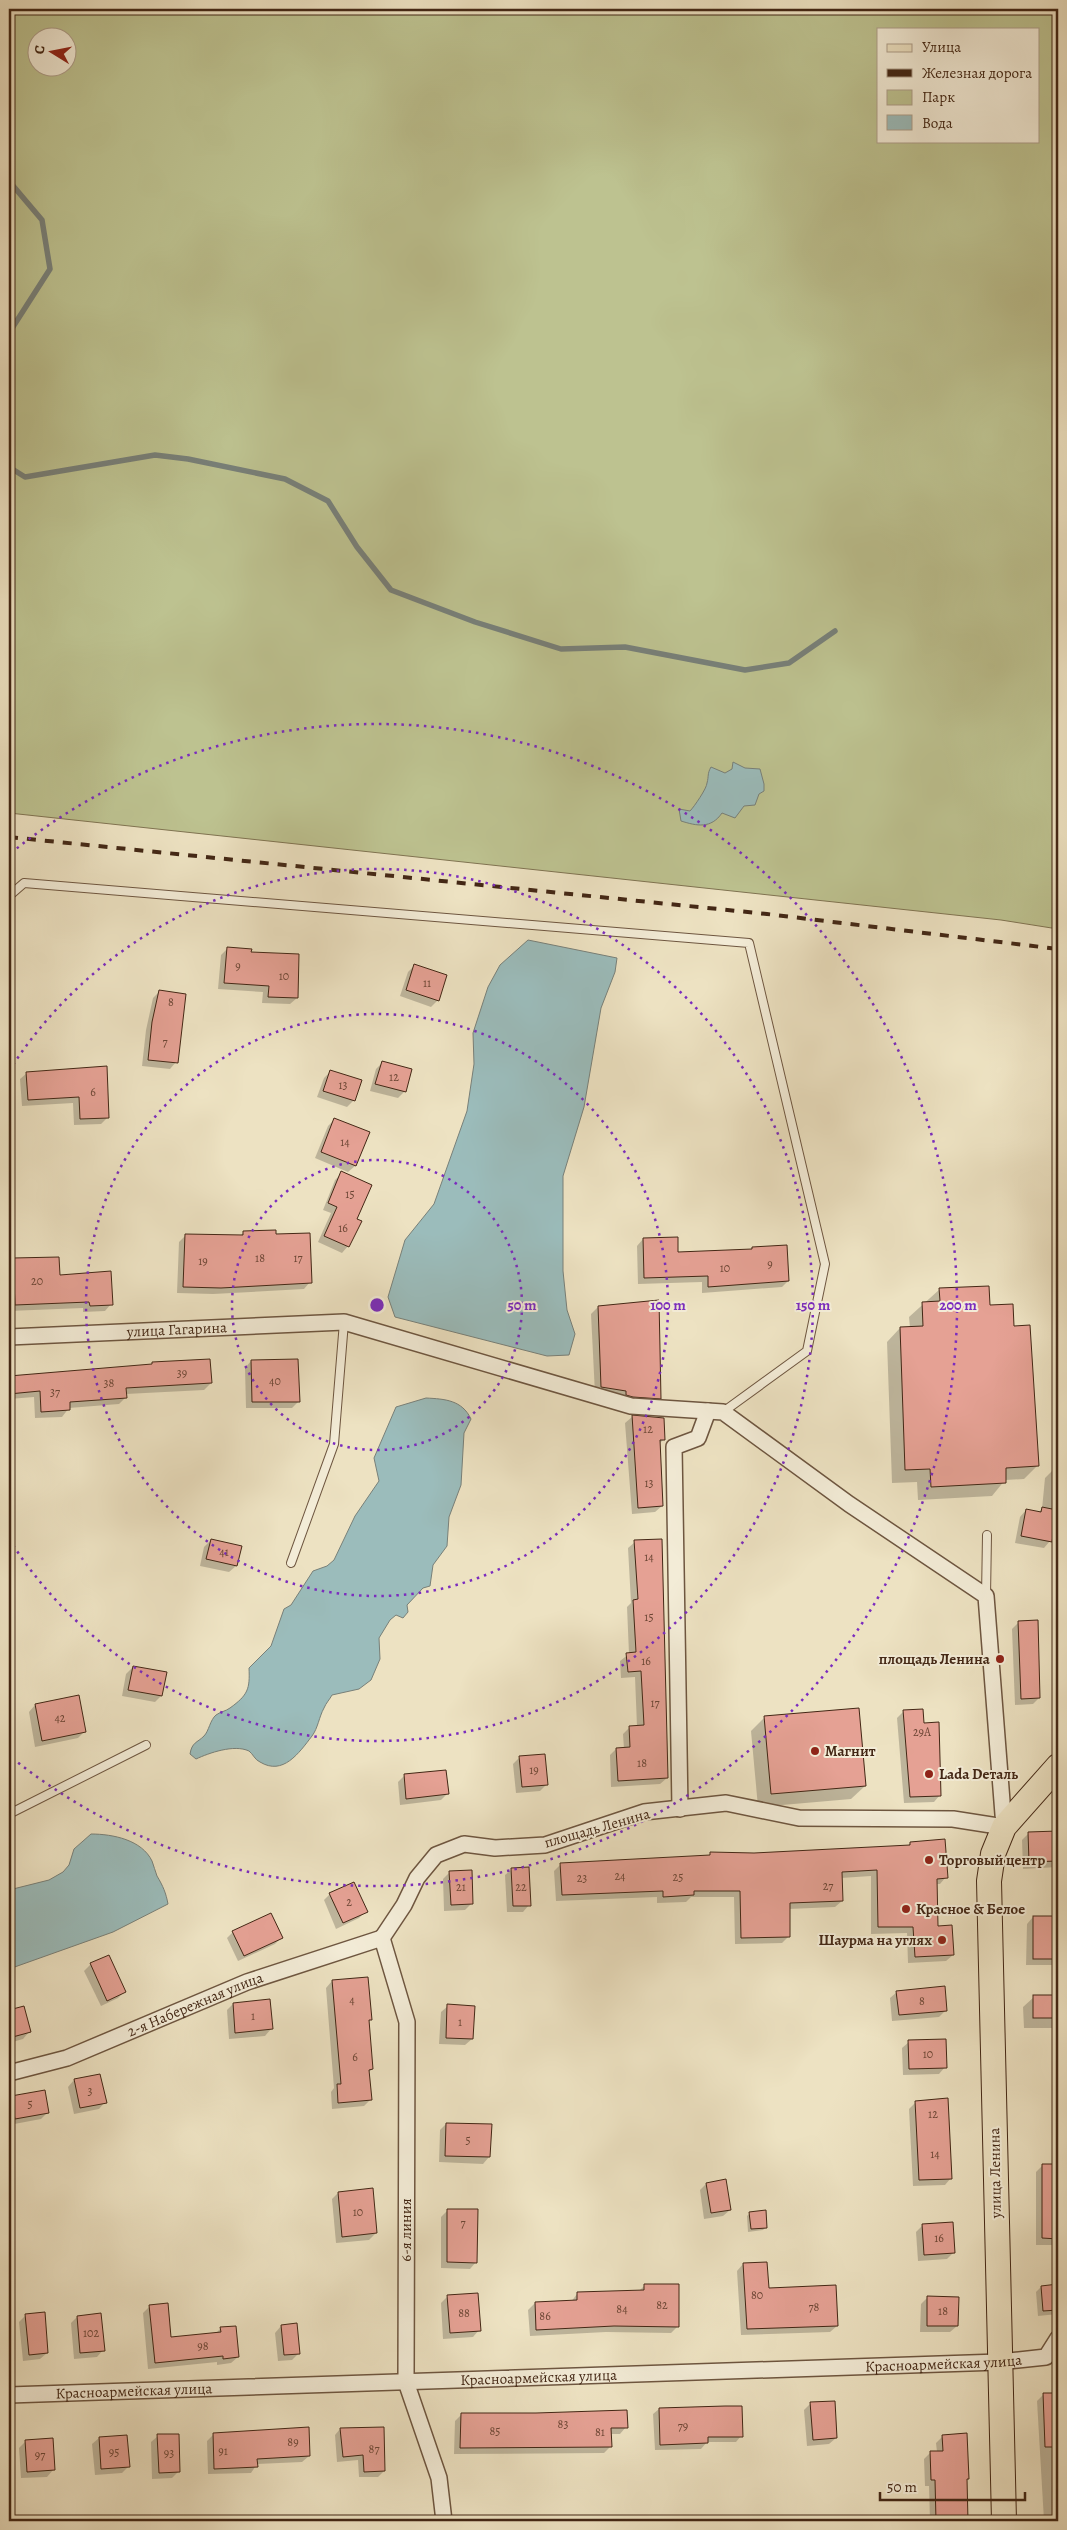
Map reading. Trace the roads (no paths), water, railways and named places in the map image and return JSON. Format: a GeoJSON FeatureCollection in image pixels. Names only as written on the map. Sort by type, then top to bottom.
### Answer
{"type":"FeatureCollection","features":[{"type":"Feature","properties":{"kind":"main road","name":"улица Ленина"},"geometry":{"type":"LineString","coordinates":[[1004,2521],[989,1881],[993,1854],[1004,1827],[1058,1766]]}},
{"type":"Feature","properties":{"kind":"street","name":"улица Гагарина"},"geometry":{"type":"LineString","coordinates":[[9,1337],[344,1322],[631,1406],[716,1411]]}},
{"type":"Feature","properties":{"kind":"street"},"geometry":{"type":"LineString","coordinates":[[680,1809],[674,1447],[698,1438],[716,1411],[849,1504],[986,1596],[1004,1827]]}},
{"type":"Feature","properties":{"kind":"street","name":"площадь Ленина"},"geometry":{"type":"LineString","coordinates":[[382,1938],[404,1905],[417,1878],[436,1855],[464,1844],[495,1848],[544,1845],[644,1812],[726,1803],[799,1818],[953,1819],[1004,1827]]}},
{"type":"Feature","properties":{"kind":"street","name":"2-я Набережная улица"},"geometry":{"type":"LineString","coordinates":[[9,2072],[67,2058],[247,1982],[382,1938]]}},
{"type":"Feature","properties":{"kind":"street","name":"6-я линия"},"geometry":{"type":"LineString","coordinates":[[382,1938],[408,2022],[406,2382],[439,2478],[444,2521]]}},
{"type":"Feature","properties":{"kind":"street","name":"Красноармейская улица"},"geometry":{"type":"LineString","coordinates":[[9,2395],[999,2362],[1046,2357],[1058,2338]]}},
{"type":"Feature","properties":{"kind":"lane"},"geometry":{"type":"LineString","coordinates":[[9,896],[24,883],[749,943],[825,1264],[807,1351],[716,1411]]}},
{"type":"Feature","properties":{"kind":"lane"},"geometry":{"type":"LineString","coordinates":[[291,1563],[334,1444],[344,1322]]}},
{"type":"Feature","properties":{"kind":"lane"},"geometry":{"type":"LineString","coordinates":[[986,1596],[987,1534]]}},
{"type":"Feature","properties":{"kind":"lane"},"geometry":{"type":"LineString","coordinates":[[9,1814],[146,1745]]}},
{"type":"Feature","properties":{"kind":"water"},"geometry":{"type":"Polygon","coordinates":[[[733,762],[745,768],[760,769],[764,791],[759,794],[755,805],[744,806],[735,818],[722,813],[713,822],[708,824],[698,825],[681,821],[679,809],[690,811],[694,806],[703,793],[711,767],[725,773],[732,769],[733,762]]]}},
{"type":"Feature","properties":{"kind":"water"},"geometry":{"type":"Polygon","coordinates":[[[528,940],[617,958],[615,972],[601,1008],[584,1107],[563,1176],[563,1271],[567,1310],[575,1334],[569,1355],[547,1356],[395,1317],[388,1297],[405,1240],[434,1204],[467,1111],[474,1064],[473,1033],[488,987],[500,965],[528,940]]]}},
{"type":"Feature","properties":{"kind":"water"},"geometry":{"type":"Polygon","coordinates":[[[426,1398],[446,1400],[458,1404],[471,1419],[464,1433],[461,1485],[449,1517],[447,1546],[433,1565],[430,1586],[423,1588],[407,1605],[408,1612],[403,1618],[396,1615],[390,1620],[379,1638],[380,1659],[371,1680],[359,1689],[332,1695],[325,1706],[316,1730],[290,1761],[276,1766],[268,1766],[258,1761],[249,1751],[236,1748],[215,1752],[196,1759],[190,1754],[193,1745],[206,1734],[216,1715],[230,1708],[247,1691],[249,1668],[271,1646],[284,1609],[291,1605],[313,1571],[327,1566],[334,1560],[355,1516],[379,1481],[374,1458],[396,1407],[426,1398]]]}},
{"type":"Feature","properties":{"kind":"water"},"geometry":{"type":"Polygon","coordinates":[[[91,1834],[117,1837],[134,1843],[141,1848],[152,1861],[168,1904],[113,1932],[9,1969],[9,1890],[49,1880],[63,1872],[69,1865],[74,1849],[91,1834]]]}},
{"type":"Feature","properties":{"kind":"waterway"},"geometry":{"type":"LineString","coordinates":[[9,181],[42,220],[50,269],[9,333]]}},
{"type":"Feature","properties":{"kind":"waterway"},"geometry":{"type":"LineString","coordinates":[[9,467],[25,477],[155,455],[188,459],[285,479],[328,501],[357,547],[391,590],[475,622],[561,649],[625,647],[745,670],[789,663],[835,631]]}},
{"type":"Feature","properties":{"kind":"railway"},"geometry":{"type":"LineString","coordinates":[[9,837],[767,914],[1058,949]]}},
{"type":"Feature","properties":{"kind":"place","name":"площадь Ленина"},"geometry":{"type":"Point","coordinates":[1000,1659]}},
{"type":"Feature","properties":{"kind":"place","name":"Магнит"},"geometry":{"type":"Point","coordinates":[815,1751]}},
{"type":"Feature","properties":{"kind":"place","name":"Lada Dеталь"},"geometry":{"type":"Point","coordinates":[929,1774]}},
{"type":"Feature","properties":{"kind":"place","name":"Торговый центр"},"geometry":{"type":"Point","coordinates":[929,1860]}},
{"type":"Feature","properties":{"kind":"place","name":"Красное & Белое"},"geometry":{"type":"Point","coordinates":[906,1909]}},
{"type":"Feature","properties":{"kind":"place","name":"Шаурма на углях"},"geometry":{"type":"Point","coordinates":[942,1940]}}]}
